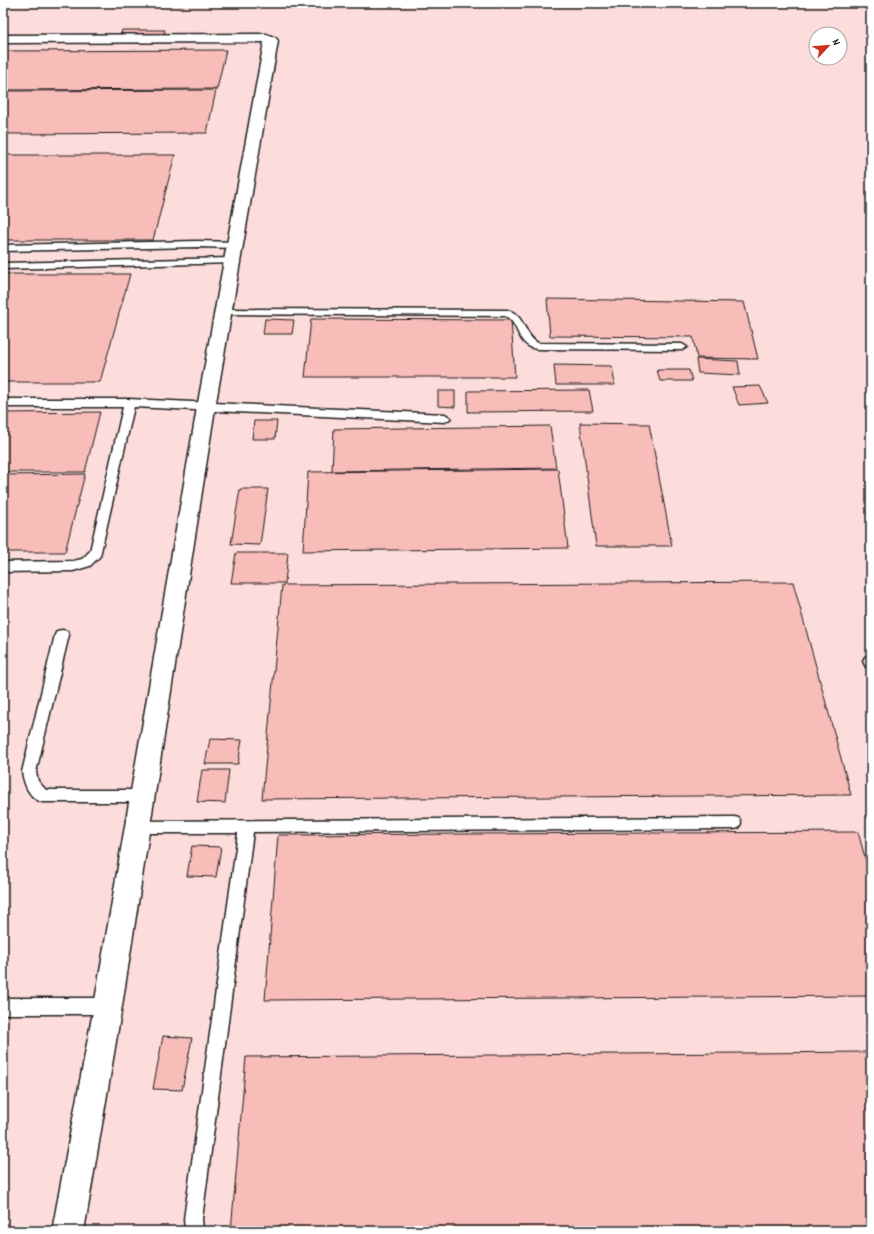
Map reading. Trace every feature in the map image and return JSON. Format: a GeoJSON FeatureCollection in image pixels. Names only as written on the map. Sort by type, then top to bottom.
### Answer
{"type":"FeatureCollection","features":[{"type":"Feature","properties":{"kind":"street"},"geometry":{"type":"LineString","coordinates":[[3,39],[271,39],[206,408],[108,1006],[68,1231]]}},
{"type":"Feature","properties":{"kind":"lane"},"geometry":{"type":"LineString","coordinates":[[3,248],[198,244],[234,253]]}},
{"type":"Feature","properties":{"kind":"lane"},"geometry":{"type":"LineString","coordinates":[[3,266],[234,253]]}},
{"type":"Feature","properties":{"kind":"lane"},"geometry":{"type":"LineString","coordinates":[[223,312],[507,313],[516,318],[524,338],[536,346],[682,347]]}},
{"type":"Feature","properties":{"kind":"lane"},"geometry":{"type":"LineString","coordinates":[[3,403],[129,403],[206,408],[445,418]]}},
{"type":"Feature","properties":{"kind":"lane"},"geometry":{"type":"LineString","coordinates":[[3,567],[79,565],[86,562],[96,553],[129,403]]}},
{"type":"Feature","properties":{"kind":"lane"},"geometry":{"type":"LineString","coordinates":[[62,635],[29,772],[31,783],[42,796],[83,794],[143,796]]}},
{"type":"Feature","properties":{"kind":"lane"},"geometry":{"type":"LineString","coordinates":[[138,826],[182,828],[246,826],[734,823]]}},
{"type":"Feature","properties":{"kind":"lane"},"geometry":{"type":"LineString","coordinates":[[194,1231],[194,1211],[246,826]]}},
{"type":"Feature","properties":{"kind":"lane"},"geometry":{"type":"LineString","coordinates":[[3,1006],[108,1006]]}},
{"type":"Feature","properties":{"kind":"shaded area"},"geometry":{"type":"Polygon","coordinates":[[[3,3],[871,3],[871,1231],[3,1231],[3,3]]]}},
{"type":"Feature","properties":{"kind":"building"},"geometry":{"type":"Polygon","coordinates":[[[122,30],[165,30],[164,36],[120,36],[122,30]]]}},
{"type":"Feature","properties":{"kind":"building"},"geometry":{"type":"Polygon","coordinates":[[[226,50],[217,89],[3,90],[3,51],[226,50]]]}},
{"type":"Feature","properties":{"kind":"building"},"geometry":{"type":"Polygon","coordinates":[[[216,90],[207,133],[3,134],[3,91],[216,90]]]}},
{"type":"Feature","properties":{"kind":"building"},"geometry":{"type":"Polygon","coordinates":[[[3,155],[175,155],[153,240],[3,240],[3,155]]]}},
{"type":"Feature","properties":{"kind":"building"},"geometry":{"type":"Polygon","coordinates":[[[3,274],[130,274],[100,382],[3,382],[3,274]]]}},
{"type":"Feature","properties":{"kind":"building"},"geometry":{"type":"Polygon","coordinates":[[[547,299],[744,302],[758,359],[697,358],[693,337],[550,336],[547,299]]]}},
{"type":"Feature","properties":{"kind":"building"},"geometry":{"type":"Polygon","coordinates":[[[265,319],[294,320],[292,334],[263,334],[265,319]]]}},
{"type":"Feature","properties":{"kind":"building"},"geometry":{"type":"Polygon","coordinates":[[[311,319],[511,320],[515,377],[305,377],[311,319]]]}},
{"type":"Feature","properties":{"kind":"building"},"geometry":{"type":"Polygon","coordinates":[[[696,359],[738,361],[740,375],[698,373],[696,359]]]}},
{"type":"Feature","properties":{"kind":"building"},"geometry":{"type":"Polygon","coordinates":[[[554,365],[612,366],[615,385],[556,385],[554,365]]]}},
{"type":"Feature","properties":{"kind":"building"},"geometry":{"type":"Polygon","coordinates":[[[657,370],[689,370],[692,381],[660,381],[657,370]]]}},
{"type":"Feature","properties":{"kind":"building"},"geometry":{"type":"Polygon","coordinates":[[[760,386],[768,403],[739,405],[732,387],[760,386]]]}},
{"type":"Feature","properties":{"kind":"building"},"geometry":{"type":"Polygon","coordinates":[[[589,390],[593,411],[468,412],[468,391],[589,390]]]}},
{"type":"Feature","properties":{"kind":"building"},"geometry":{"type":"Polygon","coordinates":[[[438,391],[455,391],[455,407],[438,406],[438,391]]]}},
{"type":"Feature","properties":{"kind":"building"},"geometry":{"type":"Polygon","coordinates":[[[100,412],[85,472],[3,472],[3,413],[100,412]]]}},
{"type":"Feature","properties":{"kind":"building"},"geometry":{"type":"Polygon","coordinates":[[[254,421],[277,421],[275,439],[252,439],[254,421]]]}},
{"type":"Feature","properties":{"kind":"building"},"geometry":{"type":"Polygon","coordinates":[[[580,423],[649,424],[672,546],[596,546],[580,423]]]}},
{"type":"Feature","properties":{"kind":"building"},"geometry":{"type":"Polygon","coordinates":[[[550,426],[556,468],[332,471],[334,429],[550,426]]]}},
{"type":"Feature","properties":{"kind":"building"},"geometry":{"type":"Polygon","coordinates":[[[558,469],[568,548],[303,551],[308,472],[558,469]]]}},
{"type":"Feature","properties":{"kind":"building"},"geometry":{"type":"Polygon","coordinates":[[[85,474],[65,552],[3,552],[3,475],[85,474]]]}},
{"type":"Feature","properties":{"kind":"building"},"geometry":{"type":"Polygon","coordinates":[[[240,489],[268,489],[260,545],[231,544],[240,489]]]}},
{"type":"Feature","properties":{"kind":"building"},"geometry":{"type":"Polygon","coordinates":[[[236,553],[288,553],[285,583],[231,583],[236,553]]]}},
{"type":"Feature","properties":{"kind":"building"},"geometry":{"type":"Polygon","coordinates":[[[793,582],[851,795],[262,799],[282,585],[793,582]]]}},
{"type":"Feature","properties":{"kind":"building"},"geometry":{"type":"Polygon","coordinates":[[[210,739],[242,740],[238,764],[205,764],[210,739]]]}},
{"type":"Feature","properties":{"kind":"building"},"geometry":{"type":"Polygon","coordinates":[[[202,770],[229,770],[225,803],[197,802],[202,770]]]}},
{"type":"Feature","properties":{"kind":"building"},"geometry":{"type":"Polygon","coordinates":[[[858,832],[871,879],[871,996],[265,1000],[278,835],[858,832]]]}},
{"type":"Feature","properties":{"kind":"building"},"geometry":{"type":"Polygon","coordinates":[[[192,846],[221,847],[216,877],[187,876],[192,846]]]}},
{"type":"Feature","properties":{"kind":"building"},"geometry":{"type":"Polygon","coordinates":[[[163,1036],[192,1038],[182,1090],[153,1089],[163,1036]]]}},
{"type":"Feature","properties":{"kind":"building"},"geometry":{"type":"Polygon","coordinates":[[[871,1052],[871,1231],[231,1231],[246,1057],[871,1052]]]}}]}
